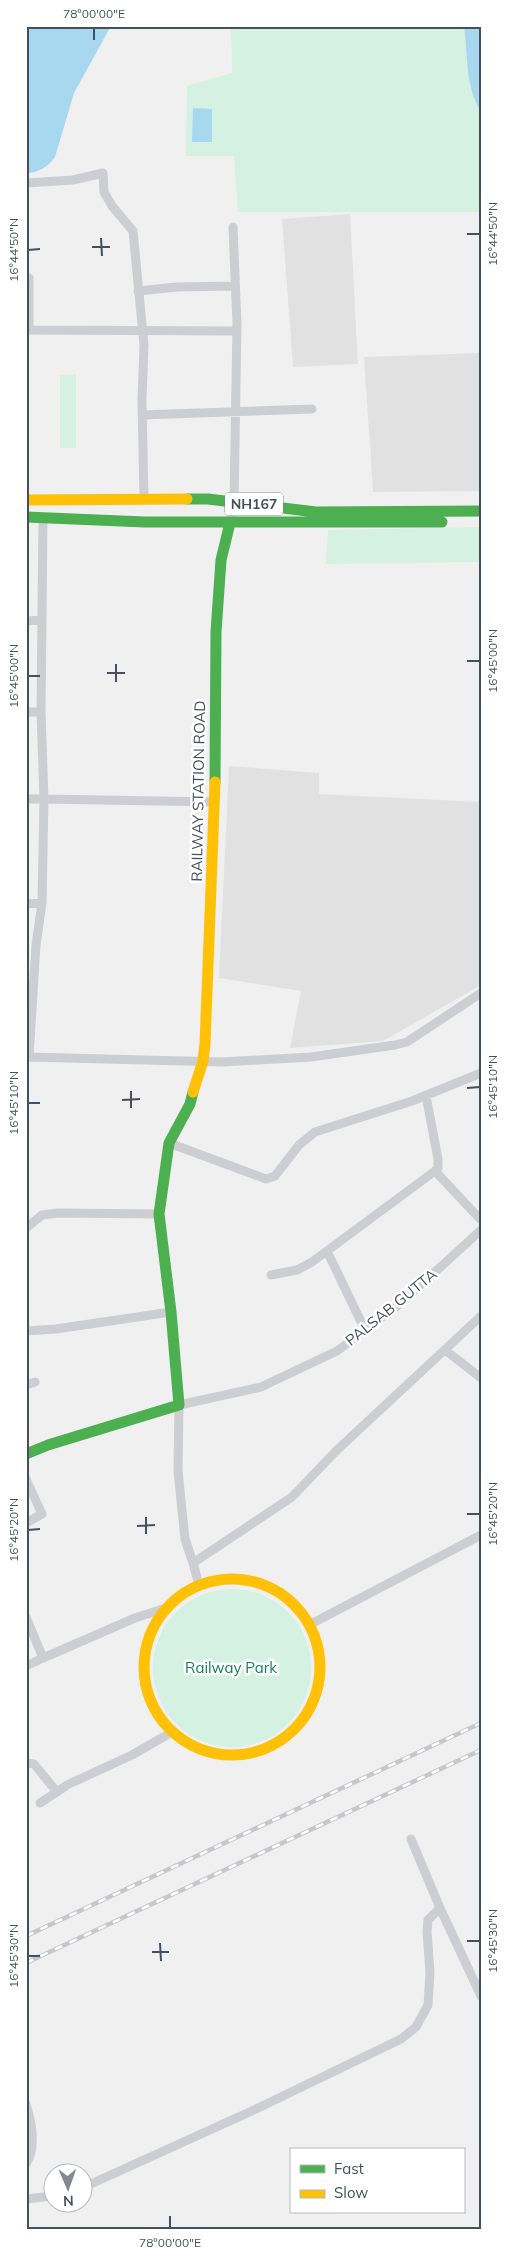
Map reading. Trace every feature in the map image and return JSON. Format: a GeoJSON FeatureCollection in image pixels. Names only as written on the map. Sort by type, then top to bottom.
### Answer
{"type":"FeatureCollection","features":[{"type":"Feature","properties":{"kind":"main road","name":"NH167"},"geometry":{"type":"LineString","coordinates":[[26,500],[208,500],[316,512],[481,511]]}},
{"type":"Feature","properties":{"kind":"main road","name":"NH167"},"geometry":{"type":"LineString","coordinates":[[26,517],[230,523],[481,521]]}},
{"type":"Feature","properties":{"kind":"main road","name":"RAILWAY STATION ROAD"},"geometry":{"type":"LineString","coordinates":[[169,1143],[190,1104],[203,1061],[215,802],[216,632],[220,560],[230,523]]}},
{"type":"Feature","properties":{"kind":"main road"},"geometry":{"type":"LineString","coordinates":[[26,1454],[48,1445],[179,1404],[172,1312],[159,1214],[169,1143]]}},
{"type":"Feature","properties":{"kind":"main road"},"geometry":{"type":"LineString","coordinates":[[219,1580],[262,1584],[281,1594],[297,1608],[309,1625],[318,1649],[320,1675],[313,1701],[302,1720],[286,1736],[267,1748],[246,1754],[223,1754],[201,1750],[185,1742],[172,1732],[154,1710],[145,1684],[144,1657],[151,1631],[166,1608],[199,1586],[219,1580]]}},
{"type":"Feature","properties":{"kind":"street"},"geometry":{"type":"LineString","coordinates":[[26,183],[73,180],[103,173],[104,192],[112,206],[133,231],[142,332],[144,500]]}},
{"type":"Feature","properties":{"kind":"street"},"geometry":{"type":"LineString","coordinates":[[230,523],[234,502],[236,331],[233,226]]}},
{"type":"Feature","properties":{"kind":"street"},"geometry":{"type":"LineString","coordinates":[[29,278],[28,330],[236,331]]}},
{"type":"Feature","properties":{"kind":"street"},"geometry":{"type":"LineString","coordinates":[[138,291],[177,287],[235,286]]}},
{"type":"Feature","properties":{"kind":"street"},"geometry":{"type":"LineString","coordinates":[[142,415],[312,409]]}},
{"type":"Feature","properties":{"kind":"street"},"geometry":{"type":"LineString","coordinates":[[44,518],[41,712],[44,799],[42,904],[36,944],[27,1057],[203,1061],[311,1057],[407,1042],[481,993]]}},
{"type":"Feature","properties":{"kind":"street"},"geometry":{"type":"LineString","coordinates":[[26,621],[42,620]]}},
{"type":"Feature","properties":{"kind":"street"},"geometry":{"type":"LineString","coordinates":[[26,712],[41,712]]}},
{"type":"Feature","properties":{"kind":"street"},"geometry":{"type":"LineString","coordinates":[[26,799],[215,802]]}},
{"type":"Feature","properties":{"kind":"street"},"geometry":{"type":"LineString","coordinates":[[26,904],[42,904]]}},
{"type":"Feature","properties":{"kind":"street"},"geometry":{"type":"LineString","coordinates":[[169,1143],[266,1179],[275,1176],[308,1136],[316,1132],[426,1096],[481,1073]]}},
{"type":"Feature","properties":{"kind":"street"},"geometry":{"type":"LineString","coordinates":[[271,1275],[297,1270],[327,1251],[438,1168],[426,1096]]}},
{"type":"Feature","properties":{"kind":"street"},"geometry":{"type":"LineString","coordinates":[[435,1171],[481,1220]]}},
{"type":"Feature","properties":{"kind":"street"},"geometry":{"type":"LineString","coordinates":[[26,1228],[42,1216],[57,1213],[159,1214]]}},
{"type":"Feature","properties":{"kind":"street","name":"PALSAB GUTTA"},"geometry":{"type":"LineString","coordinates":[[179,1404],[261,1387],[337,1351],[400,1304],[481,1230]]}},
{"type":"Feature","properties":{"kind":"street"},"geometry":{"type":"LineString","coordinates":[[327,1251],[365,1330]]}},
{"type":"Feature","properties":{"kind":"street"},"geometry":{"type":"LineString","coordinates":[[26,1331],[56,1329],[172,1312]]}},
{"type":"Feature","properties":{"kind":"street"},"geometry":{"type":"LineString","coordinates":[[193,1563],[292,1497],[336,1451],[481,1316]]}},
{"type":"Feature","properties":{"kind":"street"},"geometry":{"type":"LineString","coordinates":[[445,1350],[481,1378]]}},
{"type":"Feature","properties":{"kind":"street"},"geometry":{"type":"LineString","coordinates":[[26,1385],[36,1382]]}},
{"type":"Feature","properties":{"kind":"street"},"geometry":{"type":"LineString","coordinates":[[179,1404],[178,1471],[184,1539],[199,1586]]}},
{"type":"Feature","properties":{"kind":"street"},"geometry":{"type":"LineString","coordinates":[[26,1479],[42,1514],[26,1523]]}},
{"type":"Feature","properties":{"kind":"street"},"geometry":{"type":"LineString","coordinates":[[309,1625],[481,1535]]}},
{"type":"Feature","properties":{"kind":"street"},"geometry":{"type":"LineString","coordinates":[[26,1666],[135,1618],[166,1608]]}},
{"type":"Feature","properties":{"kind":"street"},"geometry":{"type":"LineString","coordinates":[[26,1618],[43,1658]]}},
{"type":"Feature","properties":{"kind":"street"},"geometry":{"type":"LineString","coordinates":[[40,1802],[67,1785],[132,1755],[172,1732]]}},
{"type":"Feature","properties":{"kind":"street"},"geometry":{"type":"LineString","coordinates":[[26,1763],[34,1764],[57,1792]]}},
{"type":"Feature","properties":{"kind":"street"},"geometry":{"type":"LineString","coordinates":[[410,1839],[481,1996]]}},
{"type":"Feature","properties":{"kind":"street"},"geometry":{"type":"LineString","coordinates":[[92,2184],[256,2110],[401,2039],[416,2027],[428,2005],[430,1973],[428,1920],[440,1908]]}},
{"type":"Feature","properties":{"kind":"street"},"geometry":{"type":"LineString","coordinates":[[26,2104],[33,2145],[32,2155],[26,2164]]}},
{"type":"Feature","properties":{"kind":"street"},"geometry":{"type":"LineString","coordinates":[[26,2199],[42,2197]]}},
{"type":"Feature","properties":{"kind":"shaded area"},"geometry":{"type":"Polygon","coordinates":[[[350,214],[358,364],[293,367],[282,219],[350,214]]]}},
{"type":"Feature","properties":{"kind":"shaded area"},"geometry":{"type":"Polygon","coordinates":[[[481,353],[481,491],[373,492],[364,357],[481,353]]]}},
{"type":"Feature","properties":{"kind":"shaded area"},"geometry":{"type":"Polygon","coordinates":[[[229,766],[319,773],[319,794],[481,802],[481,985],[383,1041],[290,1048],[301,991],[219,978],[229,766]]]}},
{"type":"Feature","properties":{"kind":"green space"},"geometry":{"type":"Polygon","coordinates":[[[231,26],[464,26],[470,81],[481,112],[481,212],[238,212],[234,156],[186,156],[187,86],[232,73],[231,26]]]}},
{"type":"Feature","properties":{"kind":"green space"},"geometry":{"type":"Polygon","coordinates":[[[76,374],[76,448],[60,448],[60,375],[76,374]]]}},
{"type":"Feature","properties":{"kind":"green space"},"geometry":{"type":"Polygon","coordinates":[[[481,527],[481,562],[326,564],[328,530],[481,527]]]}},
{"type":"Feature","properties":{"kind":"green space","name":"Railway Park"},"geometry":{"type":"Polygon","coordinates":[[[240,1589],[255,1592],[269,1598],[288,1612],[298,1624],[308,1645],[311,1668],[308,1691],[298,1712],[288,1724],[276,1734],[255,1744],[240,1747],[224,1747],[209,1744],[188,1734],[166,1712],[154,1683],[153,1660],[156,1645],[166,1624],[188,1602],[217,1590],[240,1589]]]}},
{"type":"Feature","properties":{"kind":"water"},"geometry":{"type":"Polygon","coordinates":[[[26,26],[111,26],[74,93],[55,157],[42,169],[26,173],[26,26]]]}},
{"type":"Feature","properties":{"kind":"water"},"geometry":{"type":"Polygon","coordinates":[[[464,26],[481,26],[481,112],[472,92],[464,26]]]}},
{"type":"Feature","properties":{"kind":"water"},"geometry":{"type":"Polygon","coordinates":[[[193,108],[212,109],[212,142],[192,142],[193,108]]]}},
{"type":"Feature","properties":{"kind":"railway"},"geometry":{"type":"LineString","coordinates":[[26,1936],[481,1723]]}},
{"type":"Feature","properties":{"kind":"railway"},"geometry":{"type":"LineString","coordinates":[[26,1963],[481,1750]]}},
{"type":"Feature","properties":{"kind":"traffic: fast"},"geometry":{"type":"LineString","coordinates":[[187,499],[208,499],[316,512],[481,511]]}},
{"type":"Feature","properties":{"kind":"traffic: fast"},"geometry":{"type":"LineString","coordinates":[[26,517],[145,522],[442,522]]}},
{"type":"Feature","properties":{"kind":"traffic: fast"},"geometry":{"type":"LineString","coordinates":[[215,782],[216,632],[221,560],[230,523]]}},
{"type":"Feature","properties":{"kind":"traffic: fast"},"geometry":{"type":"LineString","coordinates":[[26,1454],[48,1445],[179,1405],[171,1312],[159,1214],[169,1143],[190,1104],[193,1092]]}},
{"type":"Feature","properties":{"kind":"traffic: slow"},"geometry":{"type":"LineString","coordinates":[[26,500],[187,499]]}},
{"type":"Feature","properties":{"kind":"traffic: slow"},"geometry":{"type":"LineString","coordinates":[[193,1092],[203,1061],[205,1044],[215,782]]}},
{"type":"Feature","properties":{"kind":"traffic: slow"},"geometry":{"type":"LineString","coordinates":[[232,1579],[266,1586],[288,1599],[300,1611],[313,1633],[320,1667],[313,1701],[300,1723],[288,1735],[266,1748],[232,1755],[198,1748],[176,1735],[164,1723],[151,1701],[144,1667],[151,1633],[164,1611],[176,1599],[198,1586],[232,1579]]}}]}
